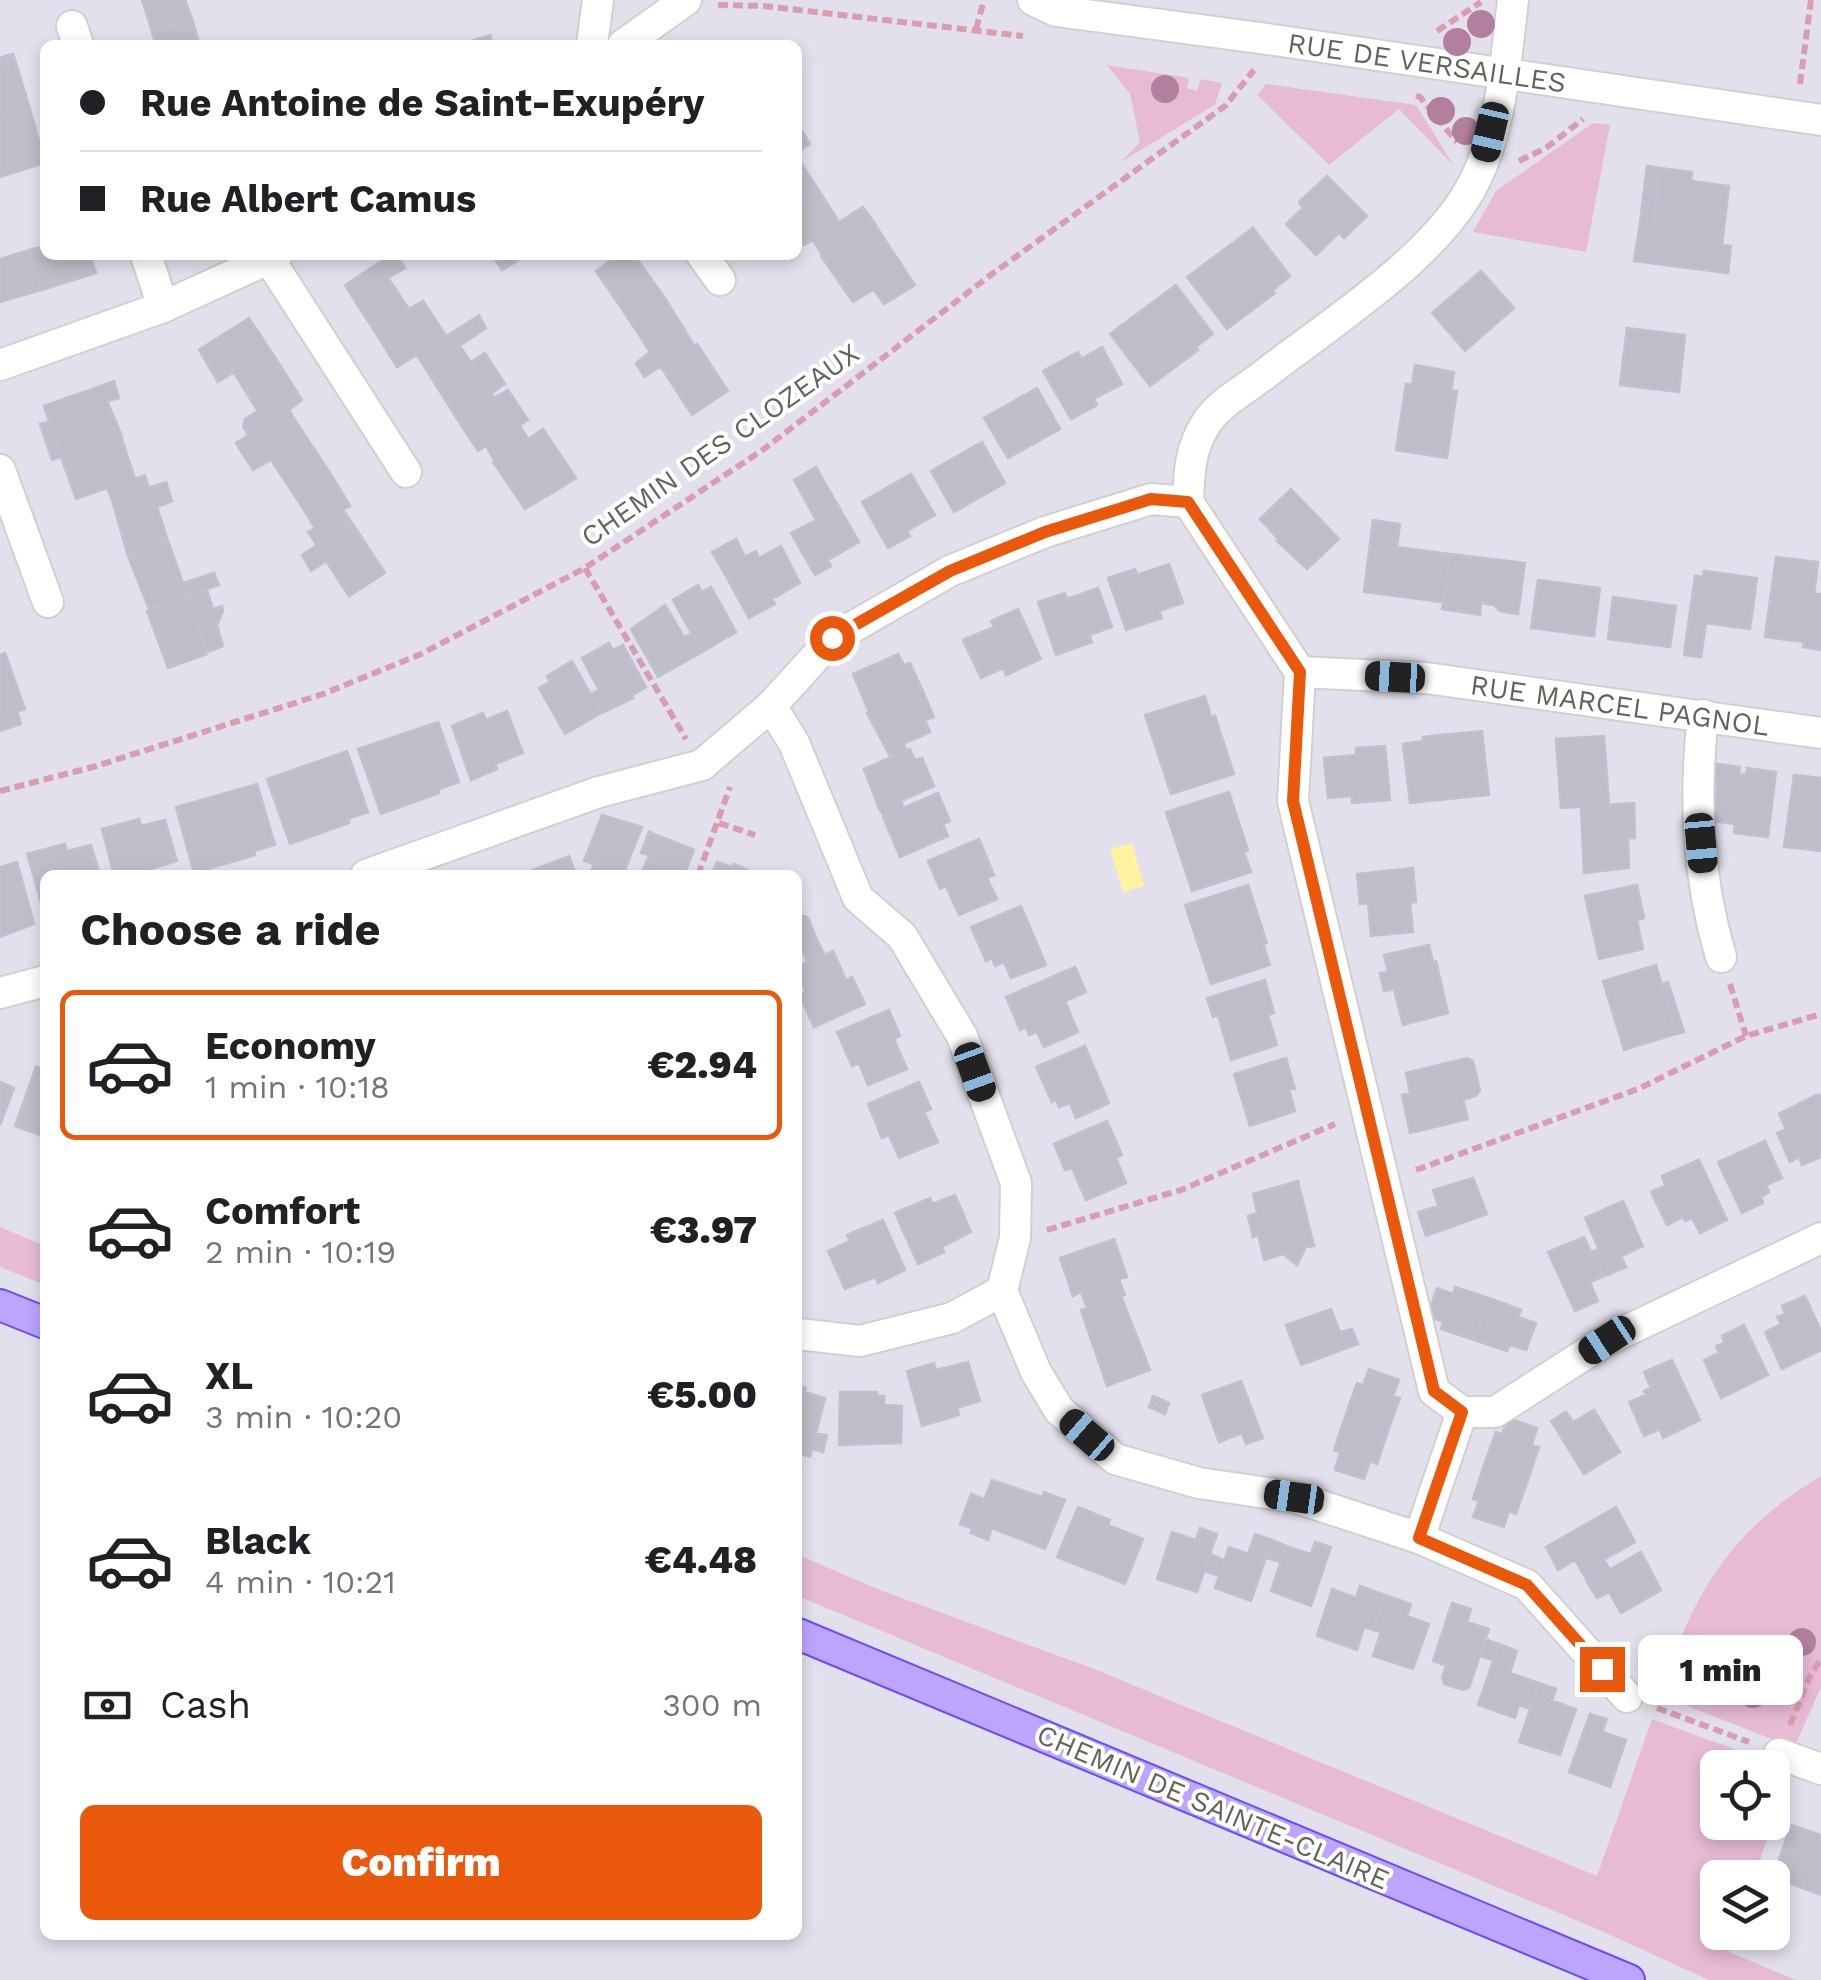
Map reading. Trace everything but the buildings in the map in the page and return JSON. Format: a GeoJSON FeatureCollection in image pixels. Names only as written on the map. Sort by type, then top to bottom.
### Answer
{"type":"FeatureCollection","features":[{"type":"Feature","properties":{"kind":"main road"},"geometry":{"type":"LineString","coordinates":[[0,1304],[40,1321]]}},
{"type":"Feature","properties":{"kind":"main road","name":"CHEMIN DE SAINTE-CLAIRE"},"geometry":{"type":"LineString","coordinates":[[802,1636],[1630,1980]]}},
{"type":"Feature","properties":{"kind":"street"},"geometry":{"type":"LineString","coordinates":[[593,40],[598,0]]}},
{"type":"Feature","properties":{"kind":"street","name":"RUE DE VERSAILLES"},"geometry":{"type":"LineString","coordinates":[[1033,0],[1056,11],[1808,118]]}},
{"type":"Feature","properties":{"kind":"street"},"geometry":{"type":"LineString","coordinates":[[1513,0],[1504,75],[1484,162],[1466,198],[1403,266],[1208,419],[1190,459],[1188,502],[1300,672],[1293,801],[1434,1391],[1462,1412],[1495,1412],[1607,1340],[1821,1238]]}},
{"type":"Feature","properties":{"kind":"street"},"geometry":{"type":"LineString","coordinates":[[631,40],[696,2]]}},
{"type":"Feature","properties":{"kind":"street"},"geometry":{"type":"LineString","coordinates":[[148,260],[162,307]]}},
{"type":"Feature","properties":{"kind":"street"},"geometry":{"type":"LineString","coordinates":[[0,365],[162,307],[266,260]]}},
{"type":"Feature","properties":{"kind":"street"},"geometry":{"type":"LineString","coordinates":[[275,260],[406,472]]}},
{"type":"Feature","properties":{"kind":"street"},"geometry":{"type":"LineString","coordinates":[[0,470],[48,602]]}},
{"type":"Feature","properties":{"kind":"street"},"geometry":{"type":"LineString","coordinates":[[380,870],[599,792],[702,766],[770,706],[832,638],[950,571],[1045,532],[1151,499],[1188,502]]}},
{"type":"Feature","properties":{"kind":"street","name":"RUE MARCEL PAGNOL"},"geometry":{"type":"LineString","coordinates":[[1300,672],[1426,678],[1821,734]]}},
{"type":"Feature","properties":{"kind":"street"},"geometry":{"type":"LineString","coordinates":[[770,706],[794,742],[858,898],[902,936],[962,1036],[1016,1183],[1016,1238],[1002,1291],[1036,1372],[1059,1410],[1115,1459],[1199,1483],[1294,1497],[1419,1538],[1527,1585],[1627,1697]]}},
{"type":"Feature","properties":{"kind":"street"},"geometry":{"type":"LineString","coordinates":[[1703,715],[1696,780],[1706,906],[1721,957]]}},
{"type":"Feature","properties":{"kind":"street"},"geometry":{"type":"LineString","coordinates":[[0,993],[40,981]]}},
{"type":"Feature","properties":{"kind":"street"},"geometry":{"type":"LineString","coordinates":[[802,1334],[860,1341],[952,1318],[1002,1291]]}},
{"type":"Feature","properties":{"kind":"street"},"geometry":{"type":"LineString","coordinates":[[1419,1538],[1462,1412]]}},
{"type":"Feature","properties":{"kind":"street"},"geometry":{"type":"LineString","coordinates":[[1790,1758],[1821,1768]]}},
{"type":"Feature","properties":{"kind":"path"},"geometry":{"type":"LineString","coordinates":[[976,29],[984,0]]}},
{"type":"Feature","properties":{"kind":"path"},"geometry":{"type":"LineString","coordinates":[[1808,118],[1811,0]]}},
{"type":"Feature","properties":{"kind":"path"},"geometry":{"type":"LineString","coordinates":[[696,2],[864,16]]}},
{"type":"Feature","properties":{"kind":"path","name":"CHEMIN DES CLOZEAUX"},"geometry":{"type":"LineString","coordinates":[[0,791],[93,767],[323,694],[421,654],[585,568],[764,449],[992,274],[1225,106],[1274,40]]}},
{"type":"Feature","properties":{"kind":"path"},"geometry":{"type":"LineString","coordinates":[[585,568],[693,750]]}},
{"type":"Feature","properties":{"kind":"path"},"geometry":{"type":"LineString","coordinates":[[700,870],[731,783]]}},
{"type":"Feature","properties":{"kind":"path"},"geometry":{"type":"LineString","coordinates":[[719,823],[755,835]]}},
{"type":"Feature","properties":{"kind":"path"},"geometry":{"type":"LineString","coordinates":[[1721,957],[1746,1036]]}},
{"type":"Feature","properties":{"kind":"path"},"geometry":{"type":"LineString","coordinates":[[1382,1183],[1638,1090],[1746,1036],[1821,1014]]}},
{"type":"Feature","properties":{"kind":"path"},"geometry":{"type":"LineString","coordinates":[[1037,1234],[1180,1190],[1365,1111]]}},
{"type":"Feature","properties":{"kind":"path"},"geometry":{"type":"LineString","coordinates":[[1780,1750],[1821,1658]]}},
{"type":"Feature","properties":{"kind":"path"},"geometry":{"type":"LineString","coordinates":[[1627,1697],[1767,1750]]}},
{"type":"Feature","properties":{"kind":"shaded area"},"geometry":{"type":"Polygon","coordinates":[[[1107,65],[1189,78],[1187,88],[1197,91],[1201,79],[1222,83],[1215,105],[1121,162],[1140,142],[1130,94],[1107,65]]]}},
{"type":"Feature","properties":{"kind":"shaded area"},"geometry":{"type":"Polygon","coordinates":[[[1266,84],[1416,105],[1454,166],[1399,109],[1329,165],[1257,95],[1266,84]]]}},
{"type":"Feature","properties":{"kind":"shaded area"},"geometry":{"type":"Polygon","coordinates":[[[1593,123],[1610,125],[1586,252],[1473,232],[1496,191],[1593,123]]]}},
{"type":"Feature","properties":{"kind":"shaded area"},"geometry":{"type":"Polygon","coordinates":[[[1132,843],[1144,886],[1123,892],[1110,849],[1132,843]]]}},
{"type":"Feature","properties":{"kind":"shaded area"},"geometry":{"type":"Polygon","coordinates":[[[0,1227],[40,1244],[40,1283],[0,1267],[0,1227]]]}},
{"type":"Feature","properties":{"kind":"shaded area"},"geometry":{"type":"Polygon","coordinates":[[[1821,1476],[1821,1687],[1794,1748],[1660,1695],[1686,1626],[1718,1569],[1761,1520],[1821,1476]]]}},
{"type":"Feature","properties":{"kind":"shaded area"},"geometry":{"type":"Polygon","coordinates":[[[802,1557],[880,1590],[1094,1669],[1597,1876],[1652,1719],[1736,1750],[1700,1750],[1700,1840],[1767,1840],[1760,1860],[1700,1860],[1700,1950],[1730,1950],[1796,1980],[1709,1980],[1595,1928],[802,1598],[802,1557]]]}},
{"type":"Feature","properties":{"kind":"route"},"geometry":{"type":"LineString","coordinates":[[832,638],[950,571],[1045,532],[1151,499],[1188,502],[1300,672],[1293,801],[1434,1391],[1462,1412],[1419,1538],[1527,1585],[1602,1669]]}}]}
